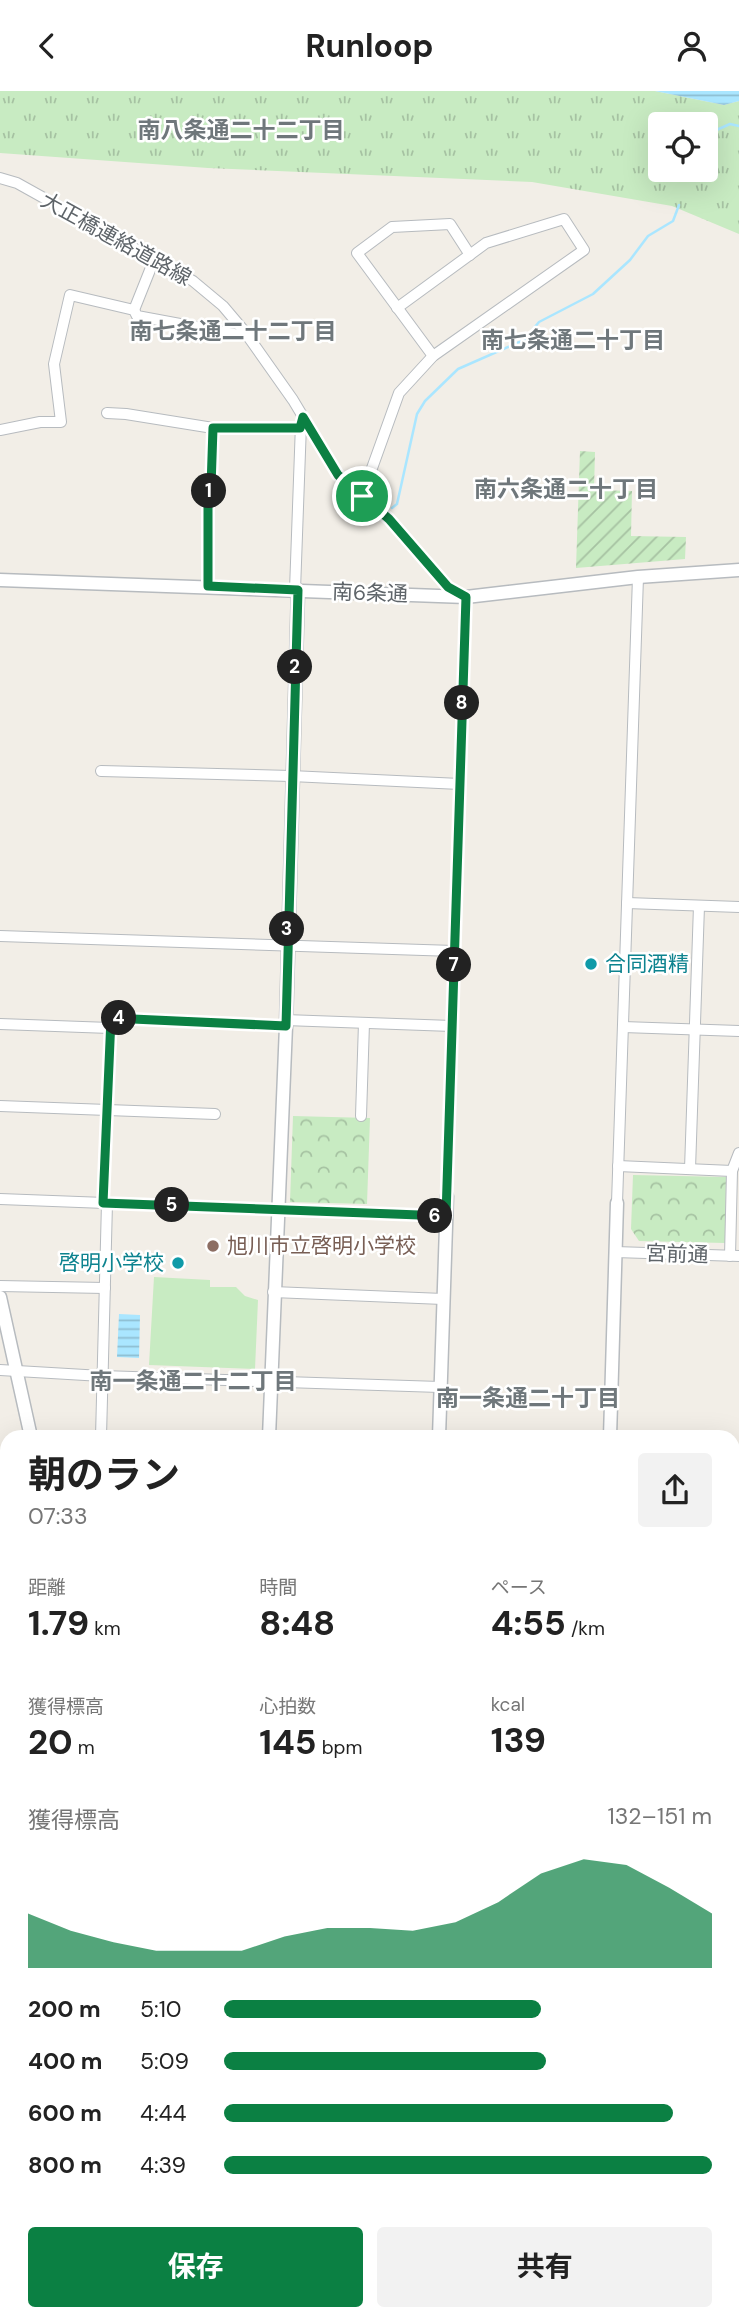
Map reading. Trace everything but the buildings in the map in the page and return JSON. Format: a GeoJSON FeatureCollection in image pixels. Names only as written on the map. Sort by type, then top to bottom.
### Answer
{"type":"FeatureCollection","features":[{"type":"Feature","properties":{"kind":"street"},"geometry":{"type":"LineString","coordinates":[[0,190],[2,178]]}},
{"type":"Feature","properties":{"kind":"street","name":"大正橋連絡道路線"},"geometry":{"type":"LineString","coordinates":[[2,178],[194,281],[223,306],[303,417],[338,475],[389,519],[448,587],[466,597]]}},
{"type":"Feature","properties":{"kind":"street"},"geometry":{"type":"LineString","coordinates":[[362,496],[399,393],[433,356],[584,250],[564,219],[486,243],[397,308]]}},
{"type":"Feature","properties":{"kind":"street"},"geometry":{"type":"LineString","coordinates":[[433,356],[357,254],[392,227],[450,224],[470,255]]}},
{"type":"Feature","properties":{"kind":"street"},"geometry":{"type":"LineString","coordinates":[[154,260],[134,310],[136,316],[239,335],[245,333]]}},
{"type":"Feature","properties":{"kind":"street"},"geometry":{"type":"LineString","coordinates":[[0,430],[40,422],[61,422],[54,364],[70,295],[134,310]]}},
{"type":"Feature","properties":{"kind":"street"},"geometry":{"type":"LineString","coordinates":[[107,413],[213,428],[300,428]]}},
{"type":"Feature","properties":{"kind":"street"},"geometry":{"type":"LineString","coordinates":[[269,1430],[285,1023],[300,428],[303,417]]}},
{"type":"Feature","properties":{"kind":"street"},"geometry":{"type":"LineString","coordinates":[[208,586],[208,495],[211,487],[213,428]]}},
{"type":"Feature","properties":{"kind":"street","name":"南6条通"},"geometry":{"type":"LineString","coordinates":[[0,580],[466,597],[638,577],[739,570]]}},
{"type":"Feature","properties":{"kind":"street"},"geometry":{"type":"LineString","coordinates":[[610,1430],[638,577]]}},
{"type":"Feature","properties":{"kind":"street"},"geometry":{"type":"LineString","coordinates":[[439,1430],[466,597]]}},
{"type":"Feature","properties":{"kind":"street"},"geometry":{"type":"LineString","coordinates":[[101,771],[460,784]]}},
{"type":"Feature","properties":{"kind":"street"},"geometry":{"type":"LineString","coordinates":[[627,903],[739,907]]}},
{"type":"Feature","properties":{"kind":"street"},"geometry":{"type":"LineString","coordinates":[[690,1169],[699,906]]}},
{"type":"Feature","properties":{"kind":"street"},"geometry":{"type":"LineString","coordinates":[[0,936],[454,951]]}},
{"type":"Feature","properties":{"kind":"street"},"geometry":{"type":"LineString","coordinates":[[101,1430],[111,1018],[452,1026]]}},
{"type":"Feature","properties":{"kind":"street"},"geometry":{"type":"LineString","coordinates":[[361,1116],[365,1023]]}},
{"type":"Feature","properties":{"kind":"street"},"geometry":{"type":"LineString","coordinates":[[0,1024],[110,1028]]}},
{"type":"Feature","properties":{"kind":"street"},"geometry":{"type":"LineString","coordinates":[[623,1027],[739,1031]]}},
{"type":"Feature","properties":{"kind":"street"},"geometry":{"type":"LineString","coordinates":[[0,1106],[215,1114]]}},
{"type":"Feature","properties":{"kind":"street"},"geometry":{"type":"LineString","coordinates":[[734,1256],[732,1171],[739,1153]]}},
{"type":"Feature","properties":{"kind":"street"},"geometry":{"type":"LineString","coordinates":[[618,1166],[732,1171]]}},
{"type":"Feature","properties":{"kind":"street"},"geometry":{"type":"LineString","coordinates":[[0,1199],[446,1216]]}},
{"type":"Feature","properties":{"kind":"street","name":"宮前通"},"geometry":{"type":"LineString","coordinates":[[615,1252],[734,1256]]}},
{"type":"Feature","properties":{"kind":"street"},"geometry":{"type":"LineString","coordinates":[[0,1286],[105,1288]]}},
{"type":"Feature","properties":{"kind":"street"},"geometry":{"type":"LineString","coordinates":[[273,1292],[443,1299]]}},
{"type":"Feature","properties":{"kind":"street"},"geometry":{"type":"LineString","coordinates":[[0,1297],[30,1430]]}},
{"type":"Feature","properties":{"kind":"street"},"geometry":{"type":"LineString","coordinates":[[0,1370],[440,1387]]}},
{"type":"Feature","properties":{"kind":"green space"},"geometry":{"type":"Polygon","coordinates":[[[0,91],[655,91],[724,105],[739,101],[739,234],[672,206],[532,182],[208,168],[0,153],[0,91]]]}},
{"type":"Feature","properties":{"kind":"green space"},"geometry":{"type":"Polygon","coordinates":[[[580,451],[595,452],[594,490],[632,491],[631,536],[686,537],[685,559],[576,568],[580,451]]]}},
{"type":"Feature","properties":{"kind":"green space"},"geometry":{"type":"Polygon","coordinates":[[[293,1116],[370,1118],[367,1204],[290,1202],[293,1116]]]}},
{"type":"Feature","properties":{"kind":"green space"},"geometry":{"type":"Polygon","coordinates":[[[633,1175],[726,1177],[725,1243],[639,1241],[631,1229],[633,1175]]]}},
{"type":"Feature","properties":{"kind":"green space"},"geometry":{"type":"Polygon","coordinates":[[[154,1277],[210,1280],[210,1287],[236,1287],[245,1296],[258,1300],[255,1369],[149,1365],[154,1277]]]}},
{"type":"Feature","properties":{"kind":"water"},"geometry":{"type":"Polygon","coordinates":[[[655,91],[739,91],[739,101],[724,105],[655,91]]]}},
{"type":"Feature","properties":{"kind":"water"},"geometry":{"type":"Polygon","coordinates":[[[119,1314],[140,1315],[139,1358],[117,1357],[119,1314]]]}},
{"type":"Feature","properties":{"kind":"waterway"},"geometry":{"type":"LineString","coordinates":[[718,129],[730,124],[739,126]]}},
{"type":"Feature","properties":{"kind":"waterway"},"geometry":{"type":"LineString","coordinates":[[392,508],[397,504],[417,414],[425,401],[458,369],[524,340],[539,322],[593,294],[630,260],[648,236],[673,221],[679,205]]}},
{"type":"Feature","properties":{"kind":"place","name":"合同酒精"},"geometry":{"type":"Point","coordinates":[591,964]}},
{"type":"Feature","properties":{"kind":"place","name":"旭川市立啓明小学校"},"geometry":{"type":"Point","coordinates":[213,1246]}},
{"type":"Feature","properties":{"kind":"place","name":"啓明小学校"},"geometry":{"type":"Point","coordinates":[178,1263]}},
{"type":"Feature","properties":{"kind":"district","name":"南八条通二十二丁目"},"geometry":{"type":"Point","coordinates":[241,130]}},
{"type":"Feature","properties":{"kind":"district","name":"南七条通二十二丁目"},"geometry":{"type":"Point","coordinates":[233,331]}},
{"type":"Feature","properties":{"kind":"district","name":"南七条通二十丁目"},"geometry":{"type":"Point","coordinates":[573,340]}},
{"type":"Feature","properties":{"kind":"district","name":"南六条通二十丁目"},"geometry":{"type":"Point","coordinates":[566,489]}},
{"type":"Feature","properties":{"kind":"district","name":"南一条通二十二丁目"},"geometry":{"type":"Point","coordinates":[193,1381]}},
{"type":"Feature","properties":{"kind":"district","name":"南一条通二十丁目"},"geometry":{"type":"Point","coordinates":[528,1398]}},
{"type":"Feature","properties":{"kind":"route"},"geometry":{"type":"LineString","coordinates":[[303,417],[338,475],[362,496],[389,519],[448,587],[466,597],[446,1216],[103,1203],[111,1018],[286,1026],[298,590],[208,586],[208,495],[211,487],[213,428],[300,428],[303,417]]}}]}
